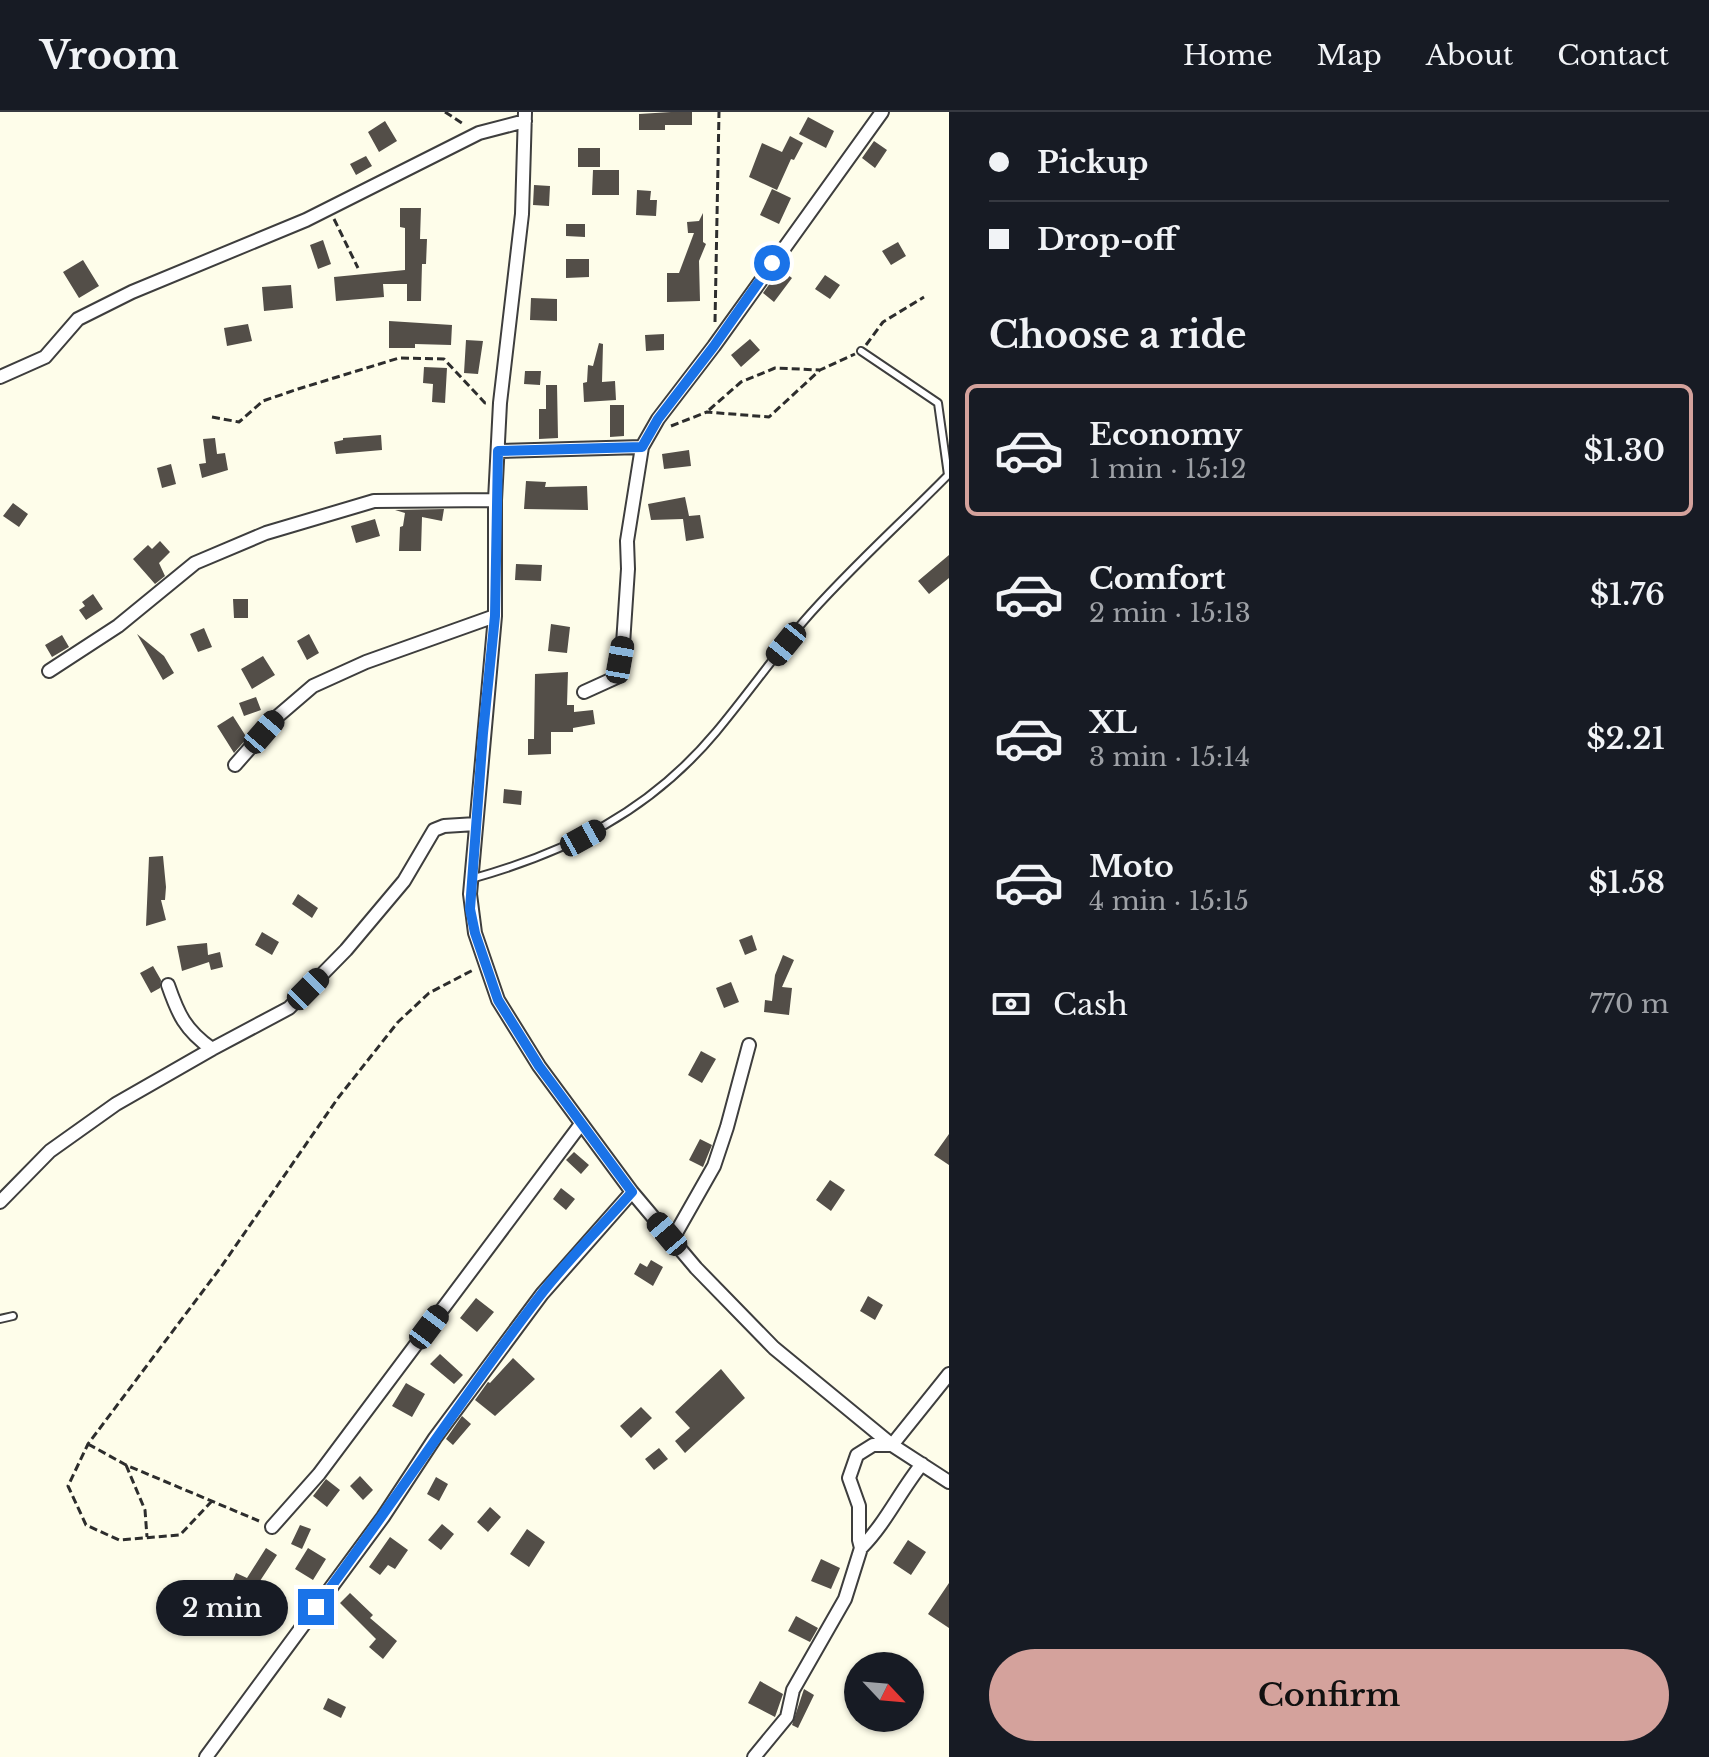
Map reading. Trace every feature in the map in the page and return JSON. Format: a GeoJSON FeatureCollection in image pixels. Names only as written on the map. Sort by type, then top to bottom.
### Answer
{"type":"FeatureCollection","features":[{"type":"Feature","properties":{"kind":"street"},"geometry":{"type":"LineString","coordinates":[[584,692],[617,677],[623,644],[627,541],[642,447],[658,419],[882,112]]}},
{"type":"Feature","properties":{"kind":"street"},"geometry":{"type":"LineString","coordinates":[[0,377],[45,357],[78,319],[132,292],[328,209],[479,133],[525,116],[522,214],[500,403],[495,500],[495,616],[471,879],[470,909],[485,963],[498,1000],[539,1066],[632,1192],[672,1240],[774,1348],[892,1445],[949,1482]]}},
{"type":"Feature","properties":{"kind":"street"},"geometry":{"type":"LineString","coordinates":[[498,451],[642,447]]}},
{"type":"Feature","properties":{"kind":"street"},"geometry":{"type":"LineString","coordinates":[[49,671],[118,626],[195,563],[253,538],[374,501],[495,500]]}},
{"type":"Feature","properties":{"kind":"street"},"geometry":{"type":"LineString","coordinates":[[235,765],[278,716],[313,686],[366,662],[495,616]]}},
{"type":"Feature","properties":{"kind":"street"},"geometry":{"type":"LineString","coordinates":[[0,1202],[50,1151],[116,1104],[289,1008],[346,950],[404,881],[434,830],[444,826],[476,824]]}},
{"type":"Feature","properties":{"kind":"street"},"geometry":{"type":"LineString","coordinates":[[168,985],[180,1019],[212,1049]]}},
{"type":"Feature","properties":{"kind":"street"},"geometry":{"type":"LineString","coordinates":[[672,1240],[714,1166],[749,1045]]}},
{"type":"Feature","properties":{"kind":"street"},"geometry":{"type":"LineString","coordinates":[[272,1527],[319,1474],[581,1124]]}},
{"type":"Feature","properties":{"kind":"street"},"geometry":{"type":"LineString","coordinates":[[206,1757],[383,1517],[435,1438],[533,1305],[632,1192]]}},
{"type":"Feature","properties":{"kind":"street"},"geometry":{"type":"LineString","coordinates":[[892,1445],[949,1374]]}},
{"type":"Feature","properties":{"kind":"street"},"geometry":{"type":"LineString","coordinates":[[861,1548],[859,1506],[849,1478],[857,1455],[873,1445],[892,1445]]}},
{"type":"Feature","properties":{"kind":"street"},"geometry":{"type":"LineString","coordinates":[[754,1757],[787,1717],[793,1690],[845,1599],[861,1548],[879,1530],[904,1487],[922,1464]]}},
{"type":"Feature","properties":{"kind":"lane"},"geometry":{"type":"LineString","coordinates":[[471,879],[525,864],[583,838],[625,815],[668,782],[714,734],[804,621],[948,475],[938,403],[861,351]]}},
{"type":"Feature","properties":{"kind":"lane"},"geometry":{"type":"LineString","coordinates":[[0,1319],[13,1316]]}},
{"type":"Feature","properties":{"kind":"path"},"geometry":{"type":"LineString","coordinates":[[445,112],[479,133]]}},
{"type":"Feature","properties":{"kind":"path"},"geometry":{"type":"LineString","coordinates":[[714,346],[719,112]]}},
{"type":"Feature","properties":{"kind":"path"},"geometry":{"type":"LineString","coordinates":[[328,209],[358,268]]}},
{"type":"Feature","properties":{"kind":"path"},"geometry":{"type":"LineString","coordinates":[[707,412],[769,417],[820,370],[861,351],[883,322],[924,297]]}},
{"type":"Feature","properties":{"kind":"path"},"geometry":{"type":"LineString","coordinates":[[212,417],[239,422],[263,401],[399,358],[444,359],[485,403],[500,403]]}},
{"type":"Feature","properties":{"kind":"path"},"geometry":{"type":"LineString","coordinates":[[658,419],[673,427],[707,412],[741,382],[775,368],[820,370]]}},
{"type":"Feature","properties":{"kind":"path"},"geometry":{"type":"LineString","coordinates":[[212,1501],[180,1535],[119,1540],[86,1525],[68,1486],[88,1444],[221,1267],[338,1098],[398,1022],[429,993],[485,963]]}},
{"type":"Feature","properties":{"kind":"path"},"geometry":{"type":"LineString","coordinates":[[88,1444],[126,1465],[272,1527]]}},
{"type":"Feature","properties":{"kind":"path"},"geometry":{"type":"LineString","coordinates":[[126,1465],[145,1510],[147,1538]]}},
{"type":"Feature","properties":{"kind":"building"},"geometry":{"type":"Polygon","coordinates":[[[692,112],[692,125],[665,125],[665,130],[639,130],[639,114],[692,112]]]}},
{"type":"Feature","properties":{"kind":"building"},"geometry":{"type":"Polygon","coordinates":[[[808,117],[834,131],[826,148],[799,134],[808,117]]]}},
{"type":"Feature","properties":{"kind":"building"},"geometry":{"type":"Polygon","coordinates":[[[385,121],[397,141],[379,152],[368,132],[385,121]]]}},
{"type":"Feature","properties":{"kind":"building"},"geometry":{"type":"Polygon","coordinates":[[[790,136],[803,143],[794,160],[791,159],[777,190],[749,177],[762,143],[782,152],[790,136]]]}},
{"type":"Feature","properties":{"kind":"building"},"geometry":{"type":"Polygon","coordinates":[[[874,141],[887,150],[875,168],[862,158],[874,141]]]}},
{"type":"Feature","properties":{"kind":"building"},"geometry":{"type":"Polygon","coordinates":[[[578,148],[600,148],[600,167],[578,167],[578,148]]]}},
{"type":"Feature","properties":{"kind":"building"},"geometry":{"type":"Polygon","coordinates":[[[366,156],[372,166],[356,175],[350,164],[366,156]]]}},
{"type":"Feature","properties":{"kind":"building"},"geometry":{"type":"Polygon","coordinates":[[[593,170],[619,170],[619,195],[592,195],[593,170]]]}},
{"type":"Feature","properties":{"kind":"building"},"geometry":{"type":"Polygon","coordinates":[[[534,185],[550,186],[549,206],[533,205],[534,185]]]}},
{"type":"Feature","properties":{"kind":"building"},"geometry":{"type":"Polygon","coordinates":[[[772,189],[791,198],[779,224],[760,215],[772,189]]]}},
{"type":"Feature","properties":{"kind":"building"},"geometry":{"type":"Polygon","coordinates":[[[637,190],[651,191],[650,200],[657,200],[656,216],[636,215],[637,190]]]}},
{"type":"Feature","properties":{"kind":"building"},"geometry":{"type":"Polygon","coordinates":[[[400,208],[421,208],[420,239],[427,239],[426,264],[422,264],[421,301],[407,301],[407,284],[383,284],[384,297],[336,301],[334,277],[405,270],[405,228],[400,227],[400,208]]]}},
{"type":"Feature","properties":{"kind":"building"},"geometry":{"type":"Polygon","coordinates":[[[703,213],[703,242],[706,244],[699,261],[700,301],[667,302],[667,273],[679,273],[694,233],[688,233],[687,222],[699,221],[703,213]]]}},
{"type":"Feature","properties":{"kind":"building"},"geometry":{"type":"Polygon","coordinates":[[[566,224],[585,224],[585,237],[566,236],[566,224]]]}},
{"type":"Feature","properties":{"kind":"building"},"geometry":{"type":"Polygon","coordinates":[[[323,240],[331,264],[318,269],[310,245],[323,240]]]}},
{"type":"Feature","properties":{"kind":"building"},"geometry":{"type":"Polygon","coordinates":[[[898,242],[906,256],[891,265],[882,251],[898,242]]]}},
{"type":"Feature","properties":{"kind":"building"},"geometry":{"type":"Polygon","coordinates":[[[566,259],[589,259],[589,277],[566,278],[566,259]]]}},
{"type":"Feature","properties":{"kind":"building"},"geometry":{"type":"Polygon","coordinates":[[[83,260],[99,286],[79,298],[63,272],[83,260]]]}},
{"type":"Feature","properties":{"kind":"building"},"geometry":{"type":"Polygon","coordinates":[[[780,269],[792,278],[774,302],[763,293],[780,269]]]}},
{"type":"Feature","properties":{"kind":"building"},"geometry":{"type":"Polygon","coordinates":[[[825,275],[840,285],[830,299],[815,289],[825,275]]]}},
{"type":"Feature","properties":{"kind":"building"},"geometry":{"type":"Polygon","coordinates":[[[291,285],[293,308],[264,311],[262,287],[291,285]]]}},
{"type":"Feature","properties":{"kind":"building"},"geometry":{"type":"Polygon","coordinates":[[[531,298],[557,299],[557,321],[530,320],[531,298]]]}},
{"type":"Feature","properties":{"kind":"building"},"geometry":{"type":"Polygon","coordinates":[[[389,321],[452,325],[451,345],[415,344],[415,348],[389,348],[389,321]]]}},
{"type":"Feature","properties":{"kind":"building"},"geometry":{"type":"Polygon","coordinates":[[[248,324],[252,341],[227,346],[224,328],[248,324]]]}},
{"type":"Feature","properties":{"kind":"building"},"geometry":{"type":"Polygon","coordinates":[[[664,334],[664,350],[646,351],[645,335],[664,334]]]}},
{"type":"Feature","properties":{"kind":"building"},"geometry":{"type":"Polygon","coordinates":[[[750,339],[760,350],[741,367],[731,355],[750,339]]]}},
{"type":"Feature","properties":{"kind":"building"},"geometry":{"type":"Polygon","coordinates":[[[466,340],[483,341],[478,374],[464,373],[466,340]]]}},
{"type":"Feature","properties":{"kind":"building"},"geometry":{"type":"Polygon","coordinates":[[[599,343],[603,344],[602,382],[615,381],[616,400],[584,402],[583,383],[587,382],[588,365],[593,366],[599,343]]]}},
{"type":"Feature","properties":{"kind":"building"},"geometry":{"type":"Polygon","coordinates":[[[424,367],[447,368],[445,403],[432,402],[433,384],[423,383],[424,367]]]}},
{"type":"Feature","properties":{"kind":"building"},"geometry":{"type":"Polygon","coordinates":[[[525,371],[541,371],[540,385],[524,384],[525,371]]]}},
{"type":"Feature","properties":{"kind":"building"},"geometry":{"type":"Polygon","coordinates":[[[546,385],[557,385],[558,438],[539,439],[539,409],[546,409],[546,385]]]}},
{"type":"Feature","properties":{"kind":"building"},"geometry":{"type":"Polygon","coordinates":[[[610,405],[624,405],[624,436],[610,437],[610,405]]]}},
{"type":"Feature","properties":{"kind":"building"},"geometry":{"type":"Polygon","coordinates":[[[381,435],[382,450],[336,454],[334,442],[343,438],[381,435]]]}},
{"type":"Feature","properties":{"kind":"building"},"geometry":{"type":"Polygon","coordinates":[[[215,438],[217,454],[225,453],[228,470],[202,478],[199,464],[206,463],[203,439],[215,438]]]}},
{"type":"Feature","properties":{"kind":"building"},"geometry":{"type":"Polygon","coordinates":[[[689,450],[691,466],[664,469],[662,454],[689,450]]]}},
{"type":"Feature","properties":{"kind":"building"},"geometry":{"type":"Polygon","coordinates":[[[171,464],[176,484],[162,488],[157,468],[171,464]]]}},
{"type":"Feature","properties":{"kind":"building"},"geometry":{"type":"Polygon","coordinates":[[[526,481],[546,482],[545,487],[587,486],[588,510],[524,509],[526,481]]]}},
{"type":"Feature","properties":{"kind":"building"},"geometry":{"type":"Polygon","coordinates":[[[685,497],[689,516],[700,515],[704,538],[686,541],[683,519],[651,520],[648,504],[685,497]]]}},
{"type":"Feature","properties":{"kind":"building"},"geometry":{"type":"Polygon","coordinates":[[[13,503],[28,514],[19,527],[3,516],[13,503]]]}},
{"type":"Feature","properties":{"kind":"building"},"geometry":{"type":"Polygon","coordinates":[[[444,509],[442,521],[422,517],[421,551],[399,551],[400,527],[403,526],[405,513],[395,510],[444,509]]]}},
{"type":"Feature","properties":{"kind":"building"},"geometry":{"type":"Polygon","coordinates":[[[375,519],[380,536],[356,543],[351,526],[375,519]]]}},
{"type":"Feature","properties":{"kind":"building"},"geometry":{"type":"Polygon","coordinates":[[[160,541],[170,552],[159,563],[165,576],[155,584],[133,559],[148,545],[152,549],[160,541]]]}},
{"type":"Feature","properties":{"kind":"building"},"geometry":{"type":"Polygon","coordinates":[[[949,555],[949,578],[929,594],[918,581],[949,555]]]}},
{"type":"Feature","properties":{"kind":"building"},"geometry":{"type":"Polygon","coordinates":[[[516,564],[542,565],[541,581],[515,580],[516,564]]]}},
{"type":"Feature","properties":{"kind":"building"},"geometry":{"type":"Polygon","coordinates":[[[93,594],[103,609],[86,620],[79,610],[85,606],[82,602],[93,594]]]}},
{"type":"Feature","properties":{"kind":"building"},"geometry":{"type":"Polygon","coordinates":[[[233,599],[248,599],[248,618],[234,618],[233,599]]]}},
{"type":"Feature","properties":{"kind":"building"},"geometry":{"type":"Polygon","coordinates":[[[551,624],[570,627],[567,653],[548,651],[551,624]]]}},
{"type":"Feature","properties":{"kind":"building"},"geometry":{"type":"Polygon","coordinates":[[[204,628],[212,647],[198,652],[190,634],[204,628]]]}},
{"type":"Feature","properties":{"kind":"building"},"geometry":{"type":"Polygon","coordinates":[[[137,634],[164,656],[174,673],[163,680],[137,634]]]}},
{"type":"Feature","properties":{"kind":"building"},"geometry":{"type":"Polygon","coordinates":[[[309,634],[319,653],[307,660],[297,641],[309,634]]]}},
{"type":"Feature","properties":{"kind":"building"},"geometry":{"type":"Polygon","coordinates":[[[62,635],[69,647],[52,657],[45,645],[62,635]]]}},
{"type":"Feature","properties":{"kind":"building"},"geometry":{"type":"Polygon","coordinates":[[[263,656],[275,675],[252,689],[241,669],[263,656]]]}},
{"type":"Feature","properties":{"kind":"building"},"geometry":{"type":"Polygon","coordinates":[[[568,672],[567,705],[574,705],[574,712],[593,710],[595,724],[573,728],[573,732],[551,732],[551,754],[528,755],[528,739],[534,739],[535,674],[568,672]]]}},
{"type":"Feature","properties":{"kind":"building"},"geometry":{"type":"Polygon","coordinates":[[[256,697],[261,710],[244,716],[239,703],[256,697]]]}},
{"type":"Feature","properties":{"kind":"building"},"geometry":{"type":"Polygon","coordinates":[[[233,716],[247,738],[234,753],[217,726],[233,716]]]}},
{"type":"Feature","properties":{"kind":"building"},"geometry":{"type":"Polygon","coordinates":[[[504,789],[522,791],[521,805],[503,803],[504,789]]]}},
{"type":"Feature","properties":{"kind":"building"},"geometry":{"type":"Polygon","coordinates":[[[163,856],[166,887],[165,900],[161,900],[166,920],[146,926],[149,857],[163,856]]]}},
{"type":"Feature","properties":{"kind":"building"},"geometry":{"type":"Polygon","coordinates":[[[298,894],[318,908],[312,918],[292,904],[298,894]]]}},
{"type":"Feature","properties":{"kind":"building"},"geometry":{"type":"Polygon","coordinates":[[[262,932],[279,942],[272,955],[255,945],[262,932]]]}},
{"type":"Feature","properties":{"kind":"building"},"geometry":{"type":"Polygon","coordinates":[[[752,935],[757,950],[745,955],[739,940],[752,935]]]}},
{"type":"Feature","properties":{"kind":"building"},"geometry":{"type":"Polygon","coordinates":[[[207,943],[208,955],[220,952],[223,967],[211,970],[209,962],[182,971],[177,946],[207,943]]]}},
{"type":"Feature","properties":{"kind":"building"},"geometry":{"type":"Polygon","coordinates":[[[783,955],[794,960],[782,987],[792,988],[789,1015],[764,1012],[765,1000],[772,1001],[775,975],[783,955]]]}},
{"type":"Feature","properties":{"kind":"building"},"geometry":{"type":"Polygon","coordinates":[[[153,966],[161,980],[160,988],[151,993],[140,973],[153,966]]]}},
{"type":"Feature","properties":{"kind":"building"},"geometry":{"type":"Polygon","coordinates":[[[731,982],[739,1002],[724,1008],[716,988],[731,982]]]}},
{"type":"Feature","properties":{"kind":"building"},"geometry":{"type":"Polygon","coordinates":[[[701,1051],[716,1059],[702,1083],[688,1075],[701,1051]]]}},
{"type":"Feature","properties":{"kind":"building"},"geometry":{"type":"Polygon","coordinates":[[[949,1134],[949,1165],[934,1155],[949,1134]]]}},
{"type":"Feature","properties":{"kind":"building"},"geometry":{"type":"Polygon","coordinates":[[[700,1139],[712,1145],[703,1167],[689,1160],[700,1139]]]}},
{"type":"Feature","properties":{"kind":"building"},"geometry":{"type":"Polygon","coordinates":[[[574,1152],[589,1165],[581,1174],[566,1160],[574,1152]]]}},
{"type":"Feature","properties":{"kind":"building"},"geometry":{"type":"Polygon","coordinates":[[[830,1180],[845,1190],[831,1211],[816,1200],[830,1180]]]}},
{"type":"Feature","properties":{"kind":"building"},"geometry":{"type":"Polygon","coordinates":[[[561,1188],[575,1199],[566,1210],[553,1199],[561,1188]]]}},
{"type":"Feature","properties":{"kind":"building"},"geometry":{"type":"Polygon","coordinates":[[[651,1260],[663,1267],[653,1286],[634,1274],[640,1263],[647,1267],[651,1260]]]}},
{"type":"Feature","properties":{"kind":"building"},"geometry":{"type":"Polygon","coordinates":[[[868,1296],[883,1305],[875,1320],[860,1311],[868,1296]]]}},
{"type":"Feature","properties":{"kind":"building"},"geometry":{"type":"Polygon","coordinates":[[[476,1298],[494,1312],[477,1332],[460,1318],[476,1298]]]}},
{"type":"Feature","properties":{"kind":"building"},"geometry":{"type":"Polygon","coordinates":[[[440,1354],[463,1375],[454,1384],[430,1364],[440,1354]]]}},
{"type":"Feature","properties":{"kind":"building"},"geometry":{"type":"Polygon","coordinates":[[[513,1358],[535,1379],[495,1416],[475,1400],[488,1382],[513,1358]]]}},
{"type":"Feature","properties":{"kind":"building"},"geometry":{"type":"Polygon","coordinates":[[[721,1369],[745,1398],[685,1453],[675,1441],[690,1428],[675,1412],[721,1369]]]}},
{"type":"Feature","properties":{"kind":"building"},"geometry":{"type":"Polygon","coordinates":[[[406,1383],[425,1394],[412,1417],[392,1406],[406,1383]]]}},
{"type":"Feature","properties":{"kind":"building"},"geometry":{"type":"Polygon","coordinates":[[[641,1407],[652,1418],[631,1438],[620,1426],[641,1407]]]}},
{"type":"Feature","properties":{"kind":"building"},"geometry":{"type":"Polygon","coordinates":[[[462,1416],[471,1424],[453,1445],[446,1439],[462,1416]]]}},
{"type":"Feature","properties":{"kind":"building"},"geometry":{"type":"Polygon","coordinates":[[[659,1448],[668,1459],[654,1470],[645,1459],[659,1448]]]}},
{"type":"Feature","properties":{"kind":"building"},"geometry":{"type":"Polygon","coordinates":[[[360,1476],[373,1490],[363,1500],[350,1486],[360,1476]]]}},
{"type":"Feature","properties":{"kind":"building"},"geometry":{"type":"Polygon","coordinates":[[[436,1477],[448,1484],[439,1501],[427,1494],[436,1477]]]}},
{"type":"Feature","properties":{"kind":"building"},"geometry":{"type":"Polygon","coordinates":[[[326,1479],[340,1490],[327,1507],[313,1496],[326,1479]]]}},
{"type":"Feature","properties":{"kind":"building"},"geometry":{"type":"Polygon","coordinates":[[[490,1507],[501,1517],[488,1532],[477,1522],[490,1507]]]}},
{"type":"Feature","properties":{"kind":"building"},"geometry":{"type":"Polygon","coordinates":[[[442,1524],[454,1534],[441,1550],[428,1540],[442,1524]]]}},
{"type":"Feature","properties":{"kind":"building"},"geometry":{"type":"Polygon","coordinates":[[[300,1525],[311,1529],[302,1549],[291,1544],[300,1525]]]}},
{"type":"Feature","properties":{"kind":"building"},"geometry":{"type":"Polygon","coordinates":[[[527,1529],[545,1542],[529,1567],[510,1554],[527,1529]]]}},
{"type":"Feature","properties":{"kind":"building"},"geometry":{"type":"Polygon","coordinates":[[[390,1537],[408,1550],[395,1569],[388,1565],[380,1575],[369,1567],[390,1537]]]}},
{"type":"Feature","properties":{"kind":"building"},"geometry":{"type":"Polygon","coordinates":[[[908,1540],[926,1552],[911,1575],[893,1563],[908,1540]]]}},
{"type":"Feature","properties":{"kind":"building"},"geometry":{"type":"Polygon","coordinates":[[[266,1548],[277,1555],[258,1584],[275,1592],[268,1607],[231,1585],[236,1573],[247,1578],[266,1548]]]}},
{"type":"Feature","properties":{"kind":"building"},"geometry":{"type":"Polygon","coordinates":[[[308,1548],[326,1559],[313,1580],[295,1569],[308,1548]]]}},
{"type":"Feature","properties":{"kind":"building"},"geometry":{"type":"Polygon","coordinates":[[[821,1559],[840,1568],[831,1589],[811,1581],[821,1559]]]}},
{"type":"Feature","properties":{"kind":"building"},"geometry":{"type":"Polygon","coordinates":[[[949,1583],[949,1628],[928,1614],[949,1583]]]}},
{"type":"Feature","properties":{"kind":"building"},"geometry":{"type":"Polygon","coordinates":[[[350,1593],[373,1615],[370,1618],[397,1641],[383,1659],[369,1647],[376,1639],[340,1603],[350,1593]]]}},
{"type":"Feature","properties":{"kind":"building"},"geometry":{"type":"Polygon","coordinates":[[[796,1616],[818,1628],[810,1642],[788,1631],[796,1616]]]}},
{"type":"Feature","properties":{"kind":"building"},"geometry":{"type":"Polygon","coordinates":[[[760,1681],[783,1694],[775,1717],[748,1703],[760,1681]]]}},
{"type":"Feature","properties":{"kind":"building"},"geometry":{"type":"Polygon","coordinates":[[[804,1689],[814,1695],[798,1728],[792,1725],[804,1689]]]}},
{"type":"Feature","properties":{"kind":"building"},"geometry":{"type":"Polygon","coordinates":[[[328,1698],[346,1707],[341,1718],[323,1709],[328,1698]]]}},
{"type":"Feature","properties":{"kind":"route"},"geometry":{"type":"LineString","coordinates":[[316,1607],[383,1517],[435,1438],[542,1294],[632,1192],[539,1066],[498,1000],[470,909],[495,616],[498,451],[642,447],[658,419],[772,263]]}}]}
